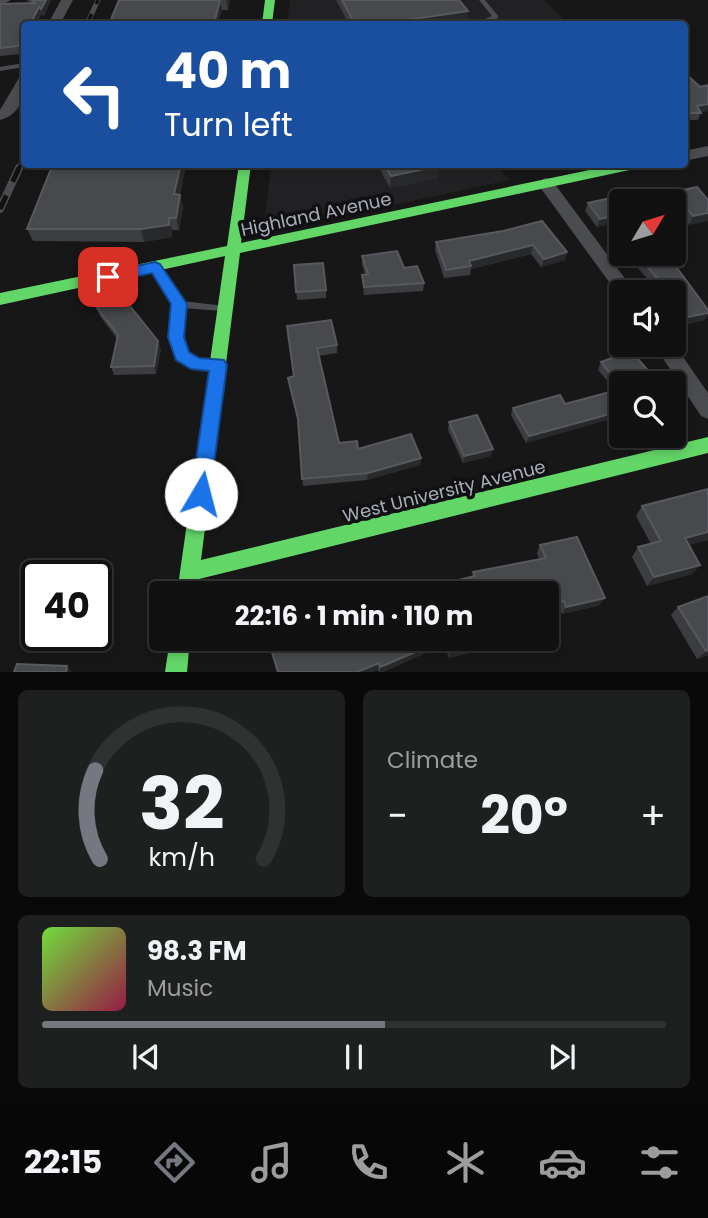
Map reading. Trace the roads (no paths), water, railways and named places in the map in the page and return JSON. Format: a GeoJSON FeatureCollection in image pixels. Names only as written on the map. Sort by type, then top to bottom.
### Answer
{"type":"FeatureCollection","features":[{"type":"Feature","properties":{"kind":"street"},"geometry":{"type":"LineString","coordinates":[[0,2],[5,0]]}},
{"type":"Feature","properties":{"kind":"street"},"geometry":{"type":"LineString","coordinates":[[56,21],[67,0]]}},
{"type":"Feature","properties":{"kind":"street"},"geometry":{"type":"LineString","coordinates":[[267,21],[270,0]]}},
{"type":"Feature","properties":{"kind":"street"},"geometry":{"type":"LineString","coordinates":[[0,117],[9,111],[21,87]]}},
{"type":"Feature","properties":{"kind":"street"},"geometry":{"type":"LineString","coordinates":[[688,155],[708,151]]}},
{"type":"Feature","properties":{"kind":"street"},"geometry":{"type":"LineString","coordinates":[[189,581],[244,168]]}},
{"type":"Feature","properties":{"kind":"street","name":"Highland Avenue"},"geometry":{"type":"LineString","coordinates":[[0,299],[619,168]]}},
{"type":"Feature","properties":{"kind":"street"},"geometry":{"type":"LineString","coordinates":[[545,183],[617,280]]}},
{"type":"Feature","properties":{"kind":"street"},"geometry":{"type":"LineString","coordinates":[[672,357],[708,410]]}},
{"type":"Feature","properties":{"kind":"street","name":"West University Avenue"},"geometry":{"type":"LineString","coordinates":[[190,572],[708,446]]}},
{"type":"Feature","properties":{"kind":"street"},"geometry":{"type":"LineString","coordinates":[[176,672],[179,651]]}},
{"type":"Feature","properties":{"kind":"lane"},"geometry":{"type":"LineString","coordinates":[[482,0],[496,17],[486,21]]}},
{"type":"Feature","properties":{"kind":"lane"},"geometry":{"type":"LineString","coordinates":[[0,69],[21,66]]}},
{"type":"Feature","properties":{"kind":"lane"},"geometry":{"type":"LineString","coordinates":[[155,267],[179,304],[176,337],[182,355],[197,364],[219,365]]}},
{"type":"Feature","properties":{"kind":"lane"},"geometry":{"type":"LineString","coordinates":[[179,304],[226,308]]}},
{"type":"Feature","properties":{"kind":"railway"},"geometry":{"type":"LineString","coordinates":[[88,21],[98,0]]}},
{"type":"Feature","properties":{"kind":"railway"},"geometry":{"type":"LineString","coordinates":[[19,168],[21,164]]}},
{"type":"Feature","properties":{"kind":"railway"},"geometry":{"type":"LineString","coordinates":[[0,209],[19,168]]}}]}
